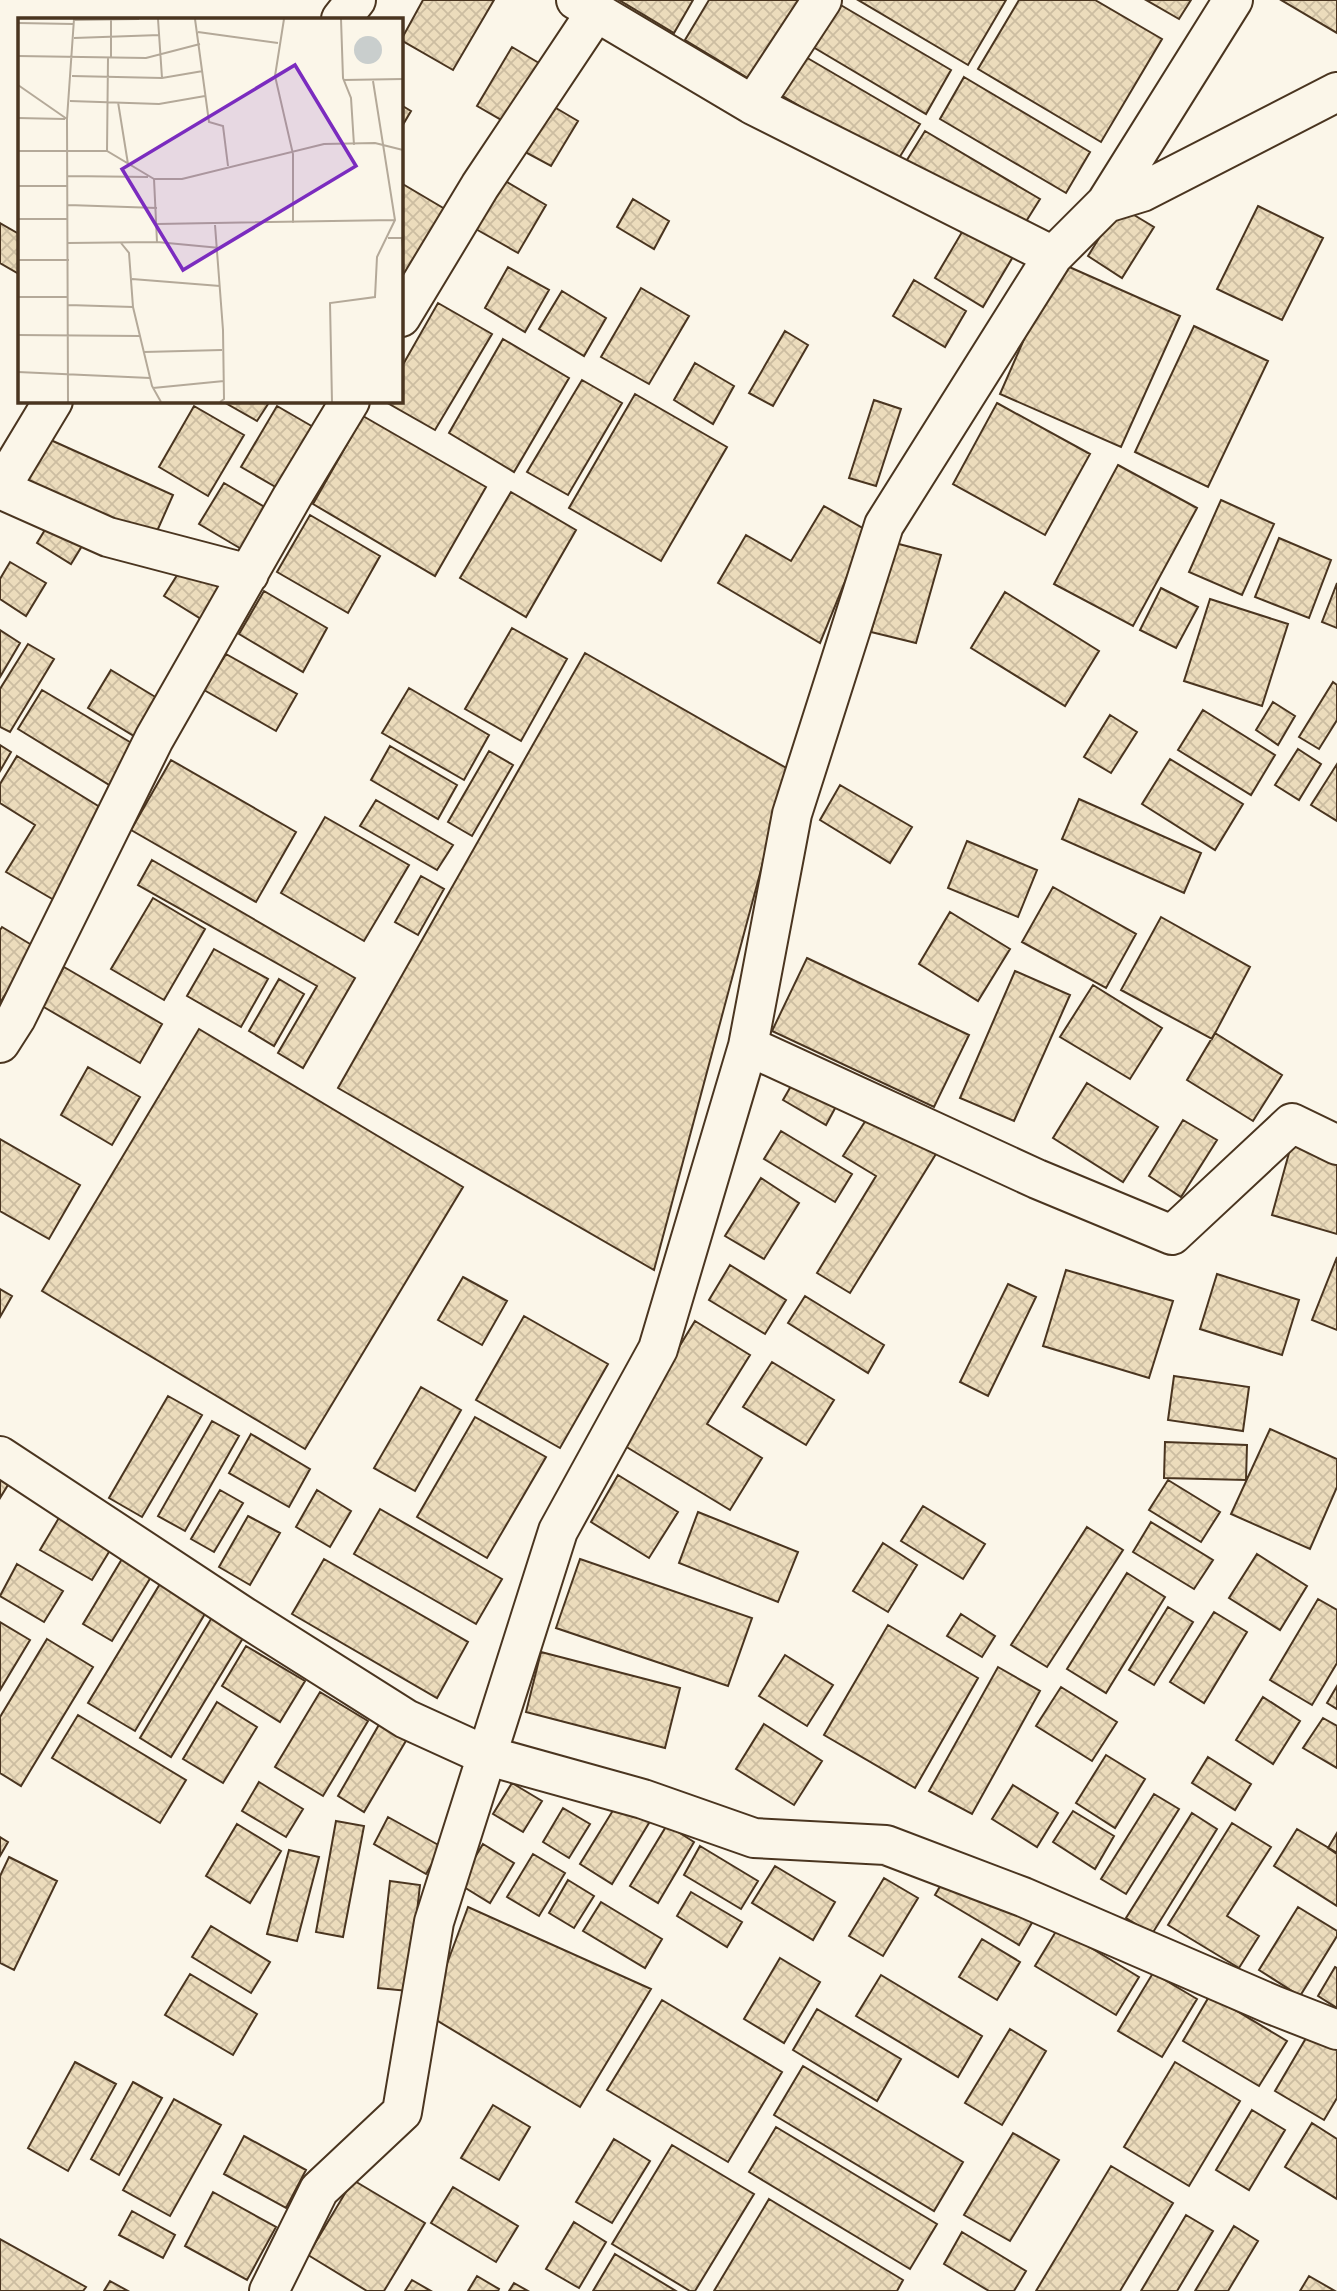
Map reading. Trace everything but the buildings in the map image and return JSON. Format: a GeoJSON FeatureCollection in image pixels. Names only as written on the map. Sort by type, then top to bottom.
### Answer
{"type":"FeatureCollection","features":[{"type":"Feature","properties":{"kind":"street"},"geometry":{"type":"LineString","coordinates":[[342,18],[356,0]]}},
{"type":"Feature","properties":{"kind":"street"},"geometry":{"type":"LineString","coordinates":[[752,105],[822,0]]}},
{"type":"Feature","properties":{"kind":"street"},"geometry":{"type":"LineString","coordinates":[[269,2291],[319,2190],[402,2112],[434,1922],[558,1531],[658,1349],[748,1046],[792,814],[884,525],[1053,256],[1106,203],[1233,0]]}},
{"type":"Feature","properties":{"kind":"street"},"geometry":{"type":"LineString","coordinates":[[402,315],[586,6],[752,105],[1053,256]]}},
{"type":"Feature","properties":{"kind":"street"},"geometry":{"type":"LineString","coordinates":[[1106,203],[1142,192],[1337,92]]}},
{"type":"Feature","properties":{"kind":"street"},"geometry":{"type":"LineString","coordinates":[[52,402],[0,489],[108,537],[249,574]]}},
{"type":"Feature","properties":{"kind":"street"},"geometry":{"type":"LineString","coordinates":[[0,1043],[16,1018],[154,739],[349,402]]}},
{"type":"Feature","properties":{"kind":"street"},"geometry":{"type":"LineString","coordinates":[[748,1046],[1037,1179],[1172,1235],[1292,1123],[1337,1145]]}},
{"type":"Feature","properties":{"kind":"street"},"geometry":{"type":"LineString","coordinates":[[0,1456],[243,1616],[406,1719],[485,1755],[643,1799],[754,1838],[886,1844],[1023,1897],[1337,2030]]}}]}
